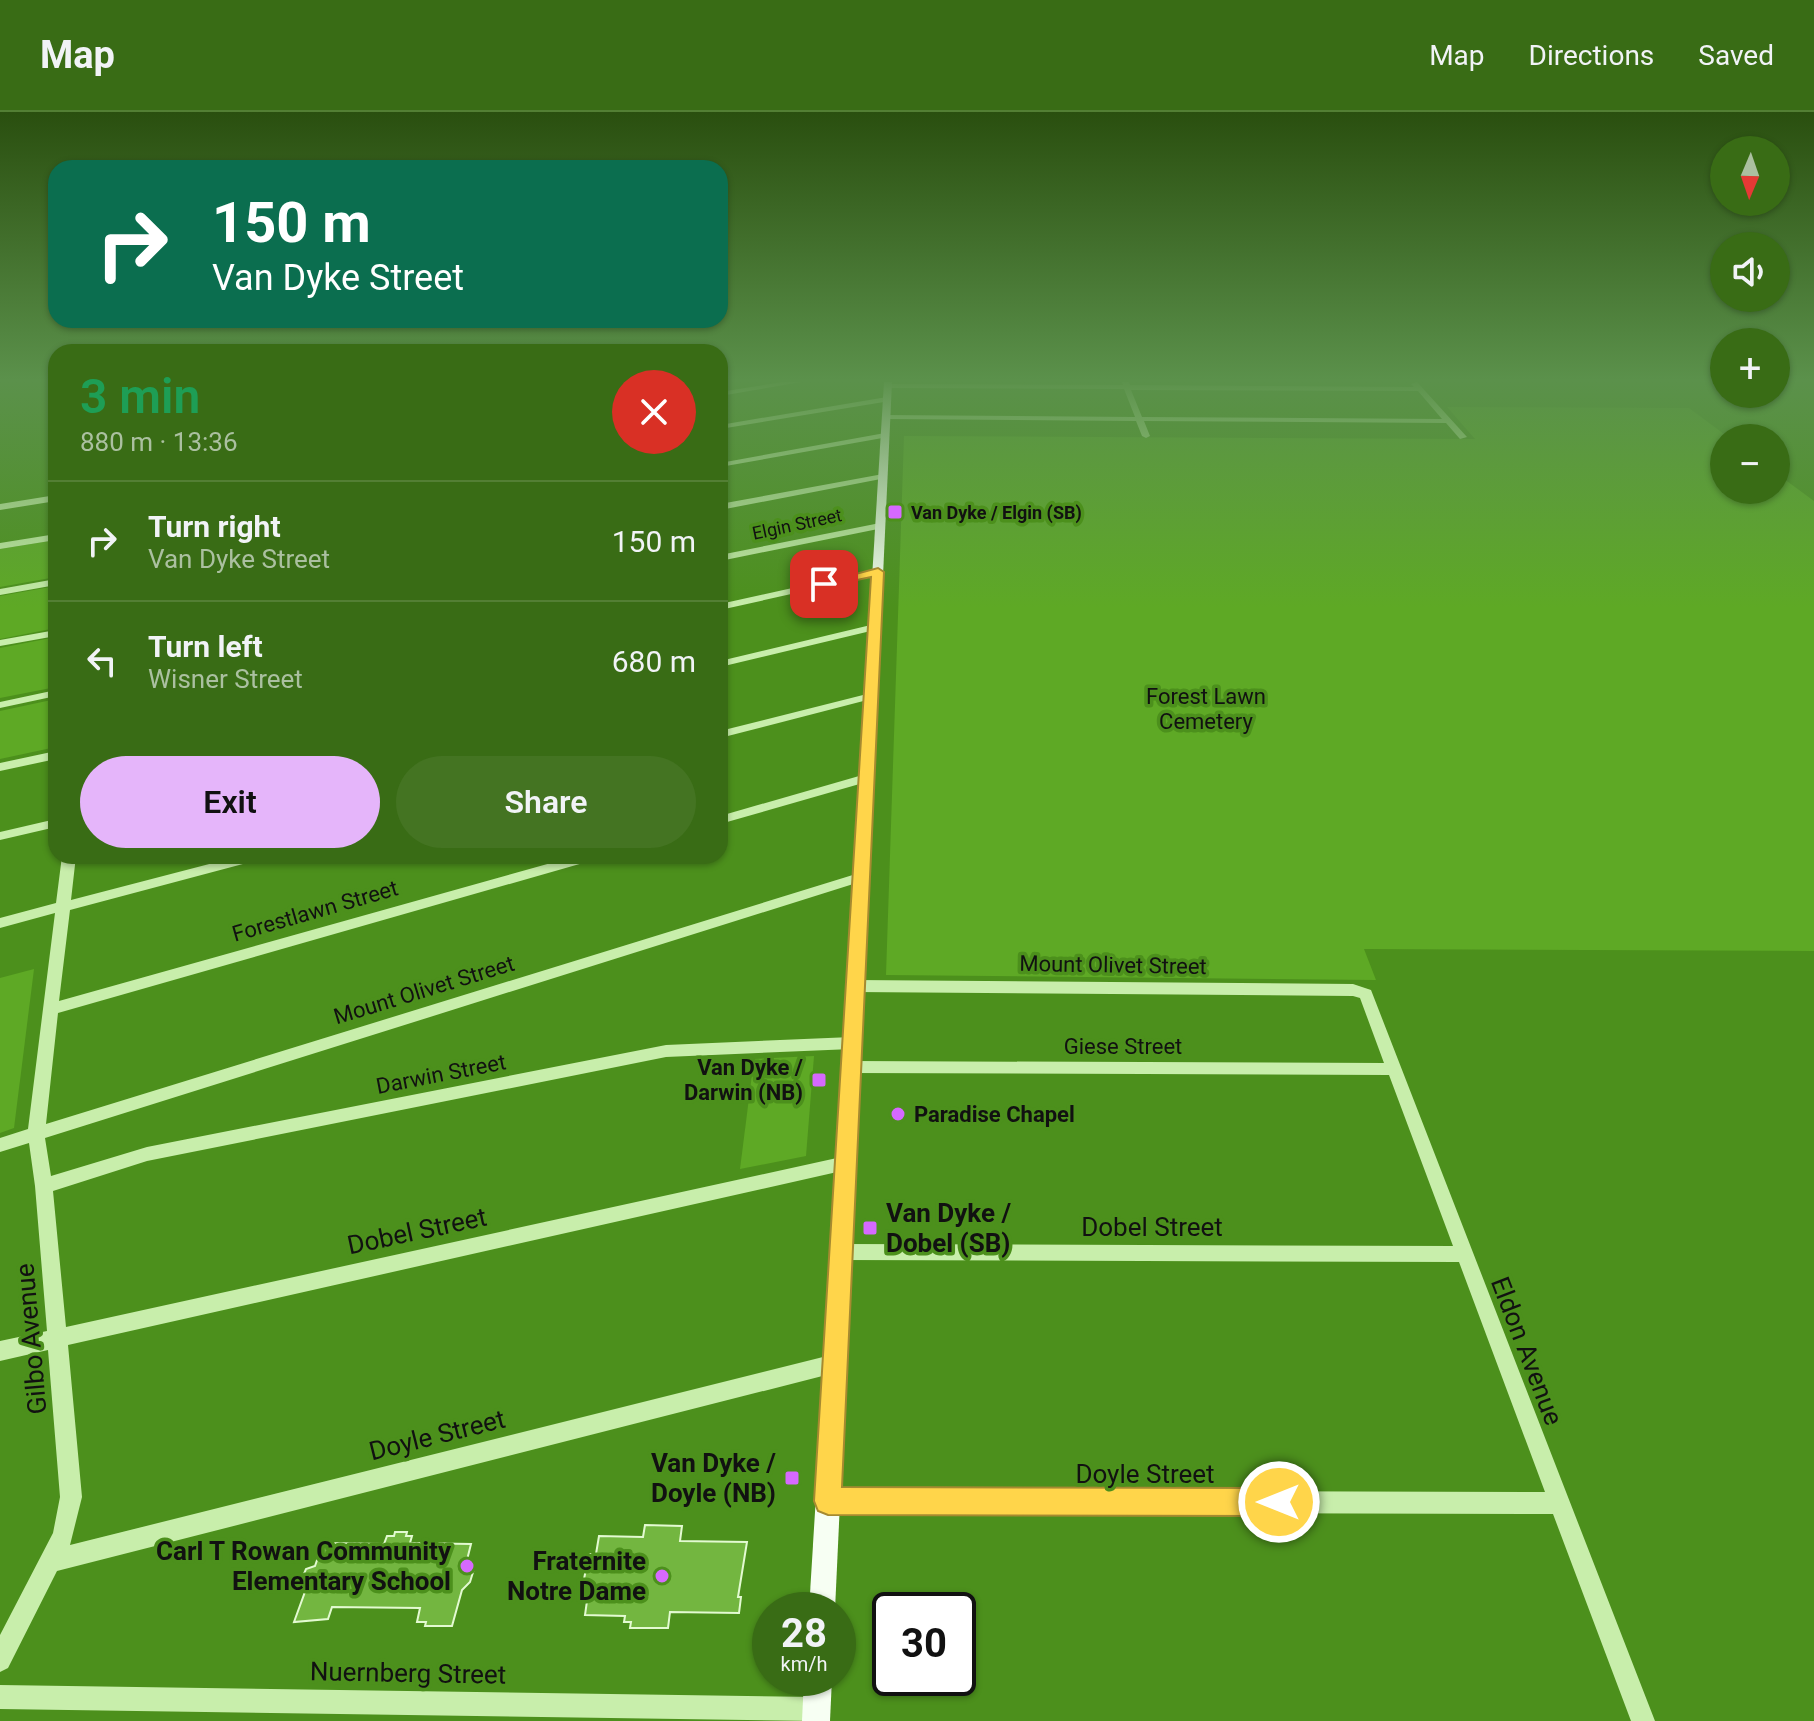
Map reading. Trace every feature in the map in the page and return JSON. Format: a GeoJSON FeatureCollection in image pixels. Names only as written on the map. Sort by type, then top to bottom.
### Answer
{"type":"FeatureCollection","features":[{"type":"Feature","properties":{"kind":"main road"},"geometry":{"type":"LineString","coordinates":[[823,1592],[884,457]]}},
{"type":"Feature","properties":{"kind":"street"},"geometry":{"type":"LineString","coordinates":[[728,464],[764,457]]}},
{"type":"Feature","properties":{"kind":"street"},"geometry":{"type":"LineString","coordinates":[[728,505],[883,476]]}},
{"type":"Feature","properties":{"kind":"street"},"geometry":{"type":"LineString","coordinates":[[0,507],[48,499]]}},
{"type":"Feature","properties":{"kind":"street","name":"Elgin Street"},"geometry":{"type":"LineString","coordinates":[[728,556],[880,526]]}},
{"type":"Feature","properties":{"kind":"street"},"geometry":{"type":"LineString","coordinates":[[0,546],[48,538]]}},
{"type":"Feature","properties":{"kind":"street"},"geometry":{"type":"LineString","coordinates":[[728,605],[878,572]]}},
{"type":"Feature","properties":{"kind":"street"},"geometry":{"type":"LineString","coordinates":[[0,592],[48,583]]}},
{"type":"Feature","properties":{"kind":"street"},"geometry":{"type":"LineString","coordinates":[[728,662],[875,627]]}},
{"type":"Feature","properties":{"kind":"street"},"geometry":{"type":"LineString","coordinates":[[0,643],[48,634]]}},
{"type":"Feature","properties":{"kind":"street"},"geometry":{"type":"LineString","coordinates":[[0,705],[48,695]]}},
{"type":"Feature","properties":{"kind":"street"},"geometry":{"type":"LineString","coordinates":[[728,733],[871,696]]}},
{"type":"Feature","properties":{"kind":"street"},"geometry":{"type":"LineString","coordinates":[[0,767],[48,757]]}},
{"type":"Feature","properties":{"kind":"street"},"geometry":{"type":"LineString","coordinates":[[728,818],[866,778]]}},
{"type":"Feature","properties":{"kind":"street"},"geometry":{"type":"LineString","coordinates":[[0,836],[48,825]]}},
{"type":"Feature","properties":{"kind":"street","name":"Gilbo Avenue"},"geometry":{"type":"LineString","coordinates":[[0,1660],[52,1561],[68,1522],[71,1497],[44,1186],[36,1134],[68,864]]}},
{"type":"Feature","properties":{"kind":"street"},"geometry":{"type":"LineString","coordinates":[[0,923],[227,864]]}},
{"type":"Feature","properties":{"kind":"street","name":"Forestlawn Street"},"geometry":{"type":"LineString","coordinates":[[51,1009],[564,864]]}},
{"type":"Feature","properties":{"kind":"street","name":"Mount Olivet Street"},"geometry":{"type":"LineString","coordinates":[[0,1145],[861,877]]}},
{"type":"Feature","properties":{"kind":"street","name":"Mount Olivet Street"},"geometry":{"type":"LineString","coordinates":[[855,986],[1353,990],[1368,997]]}},
{"type":"Feature","properties":{"kind":"street","name":"Eldon Avenue"},"geometry":{"type":"LineString","coordinates":[[1368,997],[1462,1254],[1643,1721]]}},
{"type":"Feature","properties":{"kind":"street","name":"Darwin Street"},"geometry":{"type":"LineString","coordinates":[[44,1186],[147,1154],[666,1051],[852,1043]]}},
{"type":"Feature","properties":{"kind":"street","name":"Giese Street"},"geometry":{"type":"LineString","coordinates":[[851,1067],[1395,1069]]}},
{"type":"Feature","properties":{"kind":"street","name":"Dobel Street"},"geometry":{"type":"LineString","coordinates":[[0,1351],[846,1163]]}},
{"type":"Feature","properties":{"kind":"street","name":"Dobel Street"},"geometry":{"type":"LineString","coordinates":[[841,1252],[1462,1254]]}},
{"type":"Feature","properties":{"kind":"street","name":"Doyle Street"},"geometry":{"type":"LineString","coordinates":[[52,1561],[835,1364]]}},
{"type":"Feature","properties":{"kind":"street","name":"Doyle Street"},"geometry":{"type":"LineString","coordinates":[[828,1501],[1558,1503]]}},
{"type":"Feature","properties":{"kind":"street","name":"Nuernberg Street"},"geometry":{"type":"LineString","coordinates":[[0,1697],[816,1715]]}},
{"type":"Feature","properties":{"kind":"green space","name":"Forest Lawn Cemetery"},"geometry":{"type":"Polygon","coordinates":[[[903,457],[1710,457],[1710,504],[1790,504],[1790,483],[1814,501],[1814,951],[1364,949],[1376,980],[886,975],[903,457]]]}},
{"type":"Feature","properties":{"kind":"green space"},"geometry":{"type":"Polygon","coordinates":[[[48,541],[48,578],[0,587],[0,549],[48,541]]]}},
{"type":"Feature","properties":{"kind":"green space"},"geometry":{"type":"Polygon","coordinates":[[[48,587],[48,630],[0,639],[0,596],[48,587]]]}},
{"type":"Feature","properties":{"kind":"green space"},"geometry":{"type":"Polygon","coordinates":[[[48,639],[48,689],[0,698],[0,648],[48,639]]]}},
{"type":"Feature","properties":{"kind":"green space"},"geometry":{"type":"Polygon","coordinates":[[[48,701],[48,749],[0,759],[0,711],[48,701]]]}},
{"type":"Feature","properties":{"kind":"green space"},"geometry":{"type":"Polygon","coordinates":[[[34,969],[14,1128],[0,1133],[0,978],[34,969]]]}},
{"type":"Feature","properties":{"kind":"green space"},"geometry":{"type":"Polygon","coordinates":[[[814,1056],[806,1156],[740,1169],[754,1059],[814,1056]]]}},
{"type":"Feature","properties":{"kind":"building","name":"Fraternite Notre Dame"},"geometry":{"type":"Polygon","coordinates":[[[645,1525],[682,1526],[680,1541],[747,1542],[738,1597],[741,1597],[739,1613],[670,1612],[668,1628],[630,1628],[631,1622],[624,1622],[625,1616],[585,1615],[588,1594],[581,1594],[589,1554],[596,1554],[599,1536],[643,1537],[645,1525]]]}},
{"type":"Feature","properties":{"kind":"building"},"geometry":{"type":"Polygon","coordinates":[[[395,1532],[407,1532],[406,1536],[412,1536],[410,1543],[471,1544],[467,1560],[474,1569],[470,1582],[462,1590],[452,1626],[425,1626],[426,1622],[417,1622],[420,1608],[332,1607],[328,1619],[294,1622],[306,1589],[301,1581],[306,1569],[315,1566],[323,1543],[384,1544],[387,1536],[394,1536],[395,1532]]]}},
{"type":"Feature","properties":{"kind":"place","name":"Van Dyke / Elgin (SB)"},"geometry":{"type":"Point","coordinates":[895,512]}},
{"type":"Feature","properties":{"kind":"place","name":"Van Dyke / Darwin (NB)"},"geometry":{"type":"Point","coordinates":[819,1080]}},
{"type":"Feature","properties":{"kind":"place","name":"Paradise Chapel"},"geometry":{"type":"Point","coordinates":[898,1114]}},
{"type":"Feature","properties":{"kind":"place","name":"Van Dyke / Dobel (SB)"},"geometry":{"type":"Point","coordinates":[870,1228]}},
{"type":"Feature","properties":{"kind":"place","name":"Van Dyke / Doyle (NB)"},"geometry":{"type":"Point","coordinates":[792,1478]}},
{"type":"Feature","properties":{"kind":"place","name":"Carl T Rowan Community Elementary School"},"geometry":{"type":"Point","coordinates":[467,1566]}},
{"type":"Feature","properties":{"kind":"place","name":"Fraternite Notre Dame"},"geometry":{"type":"Point","coordinates":[662,1576]}},
{"type":"Feature","properties":{"kind":"route"},"geometry":{"type":"LineString","coordinates":[[824,584],[878,572],[828,1501],[1279,1502]]}}]}
